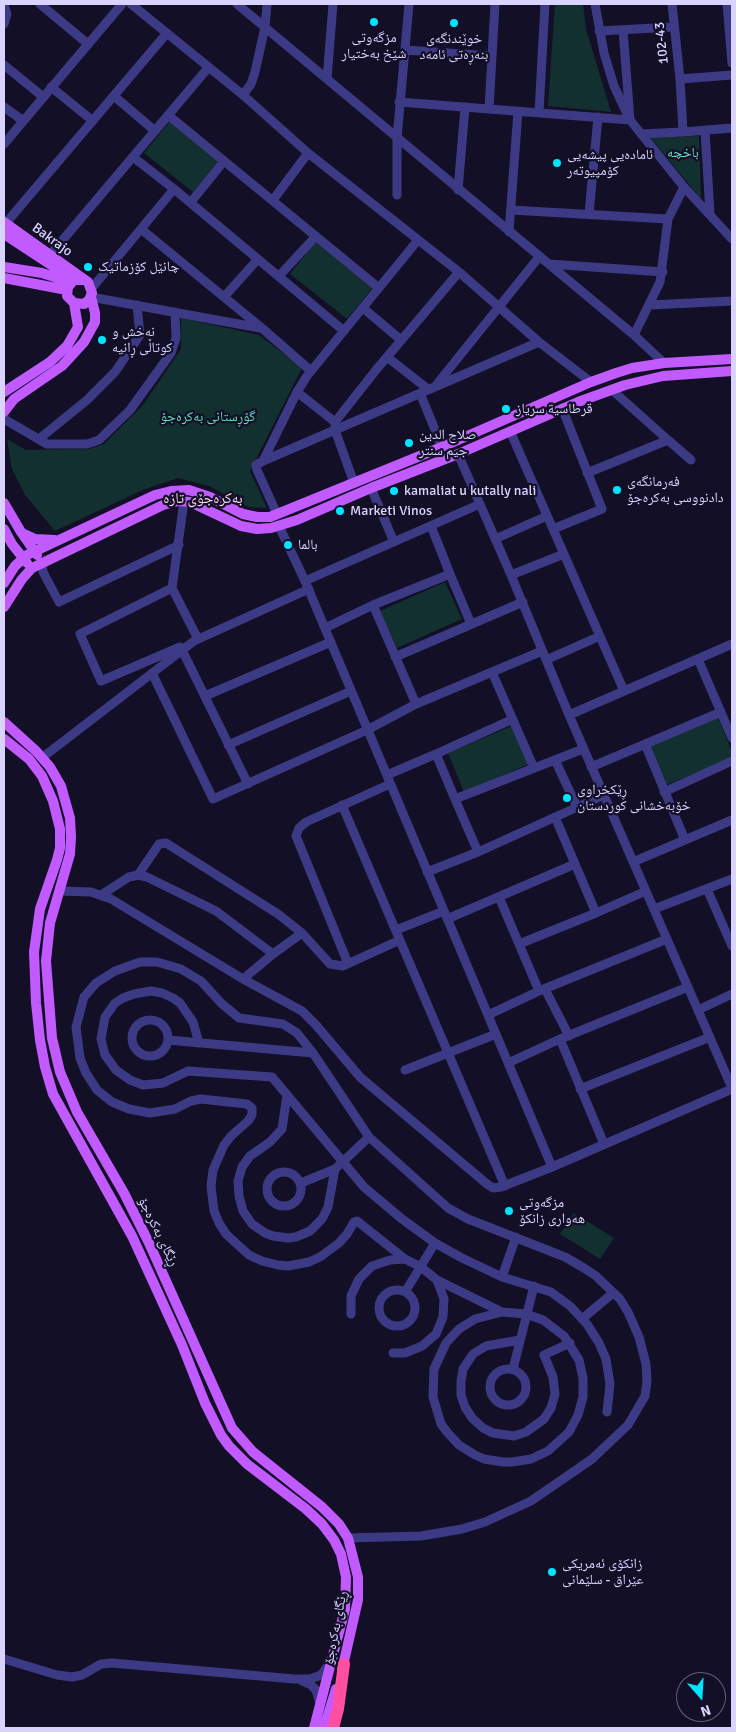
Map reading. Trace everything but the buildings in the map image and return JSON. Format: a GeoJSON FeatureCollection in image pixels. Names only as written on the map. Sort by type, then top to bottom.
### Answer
{"type":"FeatureCollection","features":[{"type":"Feature","properties":{"kind":"highway"},"geometry":{"type":"LineString","coordinates":[[333,1728],[338,1709],[344,1664]]}},
{"type":"Feature","properties":{"kind":"main road","name":"Bakrajo"},"geometry":{"type":"LineString","coordinates":[[4,226],[50,255],[80,286]]}},
{"type":"Feature","properties":{"kind":"main road"},"geometry":{"type":"LineString","coordinates":[[4,226],[80,286],[95,313],[95,322],[84,342],[62,366],[14,399],[4,412]]}},
{"type":"Feature","properties":{"kind":"main road"},"geometry":{"type":"LineString","coordinates":[[4,267],[42,273],[80,286]]}},
{"type":"Feature","properties":{"kind":"main road"},"geometry":{"type":"LineString","coordinates":[[4,278],[80,286]]}},
{"type":"Feature","properties":{"kind":"main road"},"geometry":{"type":"LineString","coordinates":[[4,392],[50,362],[67,346],[78,327],[74,304],[67,296],[80,286]]}},
{"type":"Feature","properties":{"kind":"main road"},"geometry":{"type":"LineString","coordinates":[[74,304],[84,304],[80,286]]}},
{"type":"Feature","properties":{"kind":"main road"},"geometry":{"type":"LineString","coordinates":[[6,578],[23,558],[155,495],[171,491],[189,490],[198,492],[251,516],[263,518],[442,447],[591,382],[632,368],[664,363],[732,359]]}},
{"type":"Feature","properties":{"kind":"main road"},"geometry":{"type":"LineString","coordinates":[[4,607],[22,579],[32,568],[42,567],[67,551],[152,510],[172,503],[184,501],[197,505],[241,526],[264,529],[279,526],[458,454],[559,409],[612,390],[663,376],[732,371]]}},
{"type":"Feature","properties":{"kind":"main road"},"geometry":{"type":"LineString","coordinates":[[573,390],[573,395],[578,402]]}},
{"type":"Feature","properties":{"kind":"main road"},"geometry":{"type":"LineString","coordinates":[[552,399],[559,409]]}},
{"type":"Feature","properties":{"kind":"main road"},"geometry":{"type":"LineString","coordinates":[[4,503],[42,567]]}},
{"type":"Feature","properties":{"kind":"main road"},"geometry":{"type":"LineString","coordinates":[[20,532],[30,538],[62,540]]}},
{"type":"Feature","properties":{"kind":"main road"},"geometry":{"type":"LineString","coordinates":[[6,534],[32,568]]}},
{"type":"Feature","properties":{"kind":"main road"},"geometry":{"type":"LineString","coordinates":[[6,534],[11,560],[6,578]]}},
{"type":"Feature","properties":{"kind":"main road"},"geometry":{"type":"LineString","coordinates":[[62,540],[67,551]]}},
{"type":"Feature","properties":{"kind":"main road","name":"ڕێگای بەکرەجۆ"},"geometry":{"type":"LineString","coordinates":[[4,722],[42,757],[58,779],[65,796],[70,818],[70,854],[48,932],[46,961],[46,981],[55,1057],[70,1098],[149,1243],[232,1428],[253,1452],[322,1507],[339,1524],[348,1538],[355,1562],[358,1588],[357,1611],[344,1664],[324,1728]]}},
{"type":"Feature","properties":{"kind":"main road","name":"ڕێگای بەکرەجۆ"},"geometry":{"type":"LineString","coordinates":[[4,739],[29,759],[40,771],[48,787],[60,830],[60,848],[40,909],[34,952],[40,1040],[45,1067],[54,1094],[132,1236],[218,1429],[236,1454],[306,1509],[322,1524],[338,1547],[344,1565],[347,1588],[342,1622],[314,1728]]}},
{"type":"Feature","properties":{"kind":"main road"},"geometry":{"type":"LineString","coordinates":[[58,818],[70,818]]}},
{"type":"Feature","properties":{"kind":"main road"},"geometry":{"type":"LineString","coordinates":[[334,1540],[348,1538]]}},
{"type":"Feature","properties":{"kind":"street"},"geometry":{"type":"LineString","coordinates":[[40,4],[88,44]]}},
{"type":"Feature","properties":{"kind":"street"},"geometry":{"type":"LineString","coordinates":[[4,144],[42,96],[122,4]]}},
{"type":"Feature","properties":{"kind":"street"},"geometry":{"type":"LineString","coordinates":[[131,4],[243,95],[308,153],[458,272],[539,342],[591,382]]}},
{"type":"Feature","properties":{"kind":"street"},"geometry":{"type":"LineString","coordinates":[[237,4],[634,335],[664,363]]}},
{"type":"Feature","properties":{"kind":"street"},"geometry":{"type":"LineString","coordinates":[[243,95],[254,76],[267,4]]}},
{"type":"Feature","properties":{"kind":"street"},"geometry":{"type":"LineString","coordinates":[[327,79],[333,4]]}},
{"type":"Feature","properties":{"kind":"street"},"geometry":{"type":"LineString","coordinates":[[397,194],[397,138],[409,4]]}},
{"type":"Feature","properties":{"kind":"street"},"geometry":{"type":"LineString","coordinates":[[489,109],[495,4]]}},
{"type":"Feature","properties":{"kind":"street"},"geometry":{"type":"LineString","coordinates":[[539,112],[545,4]]}},
{"type":"Feature","properties":{"kind":"street"},"geometry":{"type":"LineString","coordinates":[[595,4],[604,54],[614,86],[630,120],[684,187],[732,239]]}},
{"type":"Feature","properties":{"kind":"street","name":"102-43"},"geometry":{"type":"LineString","coordinates":[[672,4],[680,79],[683,132]]}},
{"type":"Feature","properties":{"kind":"street"},"geometry":{"type":"LineString","coordinates":[[727,4],[732,63]]}},
{"type":"Feature","properties":{"kind":"street"},"geometry":{"type":"LineString","coordinates":[[4,5],[7,14],[4,24]]}},
{"type":"Feature","properties":{"kind":"street"},"geometry":{"type":"LineString","coordinates":[[600,32],[674,27]]}},
{"type":"Feature","properties":{"kind":"street"},"geometry":{"type":"LineString","coordinates":[[624,30],[630,120]]}},
{"type":"Feature","properties":{"kind":"street"},"geometry":{"type":"LineString","coordinates":[[4,226],[167,33]]}},
{"type":"Feature","properties":{"kind":"street"},"geometry":{"type":"LineString","coordinates":[[405,50],[491,56]]}},
{"type":"Feature","properties":{"kind":"street"},"geometry":{"type":"LineString","coordinates":[[4,65],[42,96]]}},
{"type":"Feature","properties":{"kind":"street"},"geometry":{"type":"LineString","coordinates":[[50,255],[208,68]]}},
{"type":"Feature","properties":{"kind":"street"},"geometry":{"type":"LineString","coordinates":[[680,79],[732,75]]}},
{"type":"Feature","properties":{"kind":"street"},"geometry":{"type":"LineString","coordinates":[[51,87],[93,121]]}},
{"type":"Feature","properties":{"kind":"street"},"geometry":{"type":"LineString","coordinates":[[114,96],[155,131]]}},
{"type":"Feature","properties":{"kind":"street"},"geometry":{"type":"LineString","coordinates":[[400,102],[630,120]]}},
{"type":"Feature","properties":{"kind":"street"},"geometry":{"type":"LineString","coordinates":[[4,106],[22,120]]}},
{"type":"Feature","properties":{"kind":"street"},"geometry":{"type":"LineString","coordinates":[[458,190],[464,107]]}},
{"type":"Feature","properties":{"kind":"street"},"geometry":{"type":"LineString","coordinates":[[509,232],[518,111]]}},
{"type":"Feature","properties":{"kind":"street"},"geometry":{"type":"LineString","coordinates":[[168,115],[379,288]]}},
{"type":"Feature","properties":{"kind":"street"},"geometry":{"type":"LineString","coordinates":[[589,214],[598,118]]}},
{"type":"Feature","properties":{"kind":"street"},"geometry":{"type":"LineString","coordinates":[[641,134],[732,128]]}},
{"type":"Feature","properties":{"kind":"street"},"geometry":{"type":"LineString","coordinates":[[705,130],[710,214]]}},
{"type":"Feature","properties":{"kind":"street"},"geometry":{"type":"LineString","coordinates":[[273,200],[308,153]]}},
{"type":"Feature","properties":{"kind":"street"},"geometry":{"type":"LineString","coordinates":[[133,157],[191,202],[344,331]]}},
{"type":"Feature","properties":{"kind":"street"},"geometry":{"type":"LineString","coordinates":[[191,202],[224,161]]}},
{"type":"Feature","properties":{"kind":"street"},"geometry":{"type":"LineString","coordinates":[[634,335],[660,282],[663,272],[668,219],[684,187]]}},
{"type":"Feature","properties":{"kind":"street"},"geometry":{"type":"LineString","coordinates":[[174,188],[141,230],[80,286],[137,305],[263,329]]}},
{"type":"Feature","properties":{"kind":"street"},"geometry":{"type":"LineString","coordinates":[[511,210],[668,219]]}},
{"type":"Feature","properties":{"kind":"street"},"geometry":{"type":"LineString","coordinates":[[141,230],[263,329],[311,371]]}},
{"type":"Feature","properties":{"kind":"street"},"geometry":{"type":"LineString","coordinates":[[279,276],[316,236]]}},
{"type":"Feature","properties":{"kind":"street"},"geometry":{"type":"LineString","coordinates":[[263,461],[297,392],[311,371],[418,240]]}},
{"type":"Feature","properties":{"kind":"street"},"geometry":{"type":"LineString","coordinates":[[428,390],[539,257]]}},
{"type":"Feature","properties":{"kind":"street"},"geometry":{"type":"LineString","coordinates":[[224,298],[258,259]]}},
{"type":"Feature","properties":{"kind":"street"},"geometry":{"type":"LineString","coordinates":[[548,264],[663,272]]}},
{"type":"Feature","properties":{"kind":"street"},"geometry":{"type":"LineString","coordinates":[[335,426],[387,357],[458,272]]}},
{"type":"Feature","properties":{"kind":"street"},"geometry":{"type":"LineString","coordinates":[[650,305],[732,302]]}},
{"type":"Feature","properties":{"kind":"street"},"geometry":{"type":"LineString","coordinates":[[39,439],[88,400],[114,372],[140,335],[137,305]]}},
{"type":"Feature","properties":{"kind":"street"},"geometry":{"type":"LineString","coordinates":[[362,308],[401,340]]}},
{"type":"Feature","properties":{"kind":"street"},"geometry":{"type":"LineString","coordinates":[[4,419],[50,444],[91,443],[98,440],[125,417],[171,353],[176,338],[175,312]]}},
{"type":"Feature","properties":{"kind":"street"},"geometry":{"type":"LineString","coordinates":[[277,514],[256,465],[335,426],[428,390],[539,342]]}},
{"type":"Feature","properties":{"kind":"street"},"geometry":{"type":"LineString","coordinates":[[387,357],[428,390],[442,447]]}},
{"type":"Feature","properties":{"kind":"street"},"geometry":{"type":"LineString","coordinates":[[612,390],[691,460]]}},
{"type":"Feature","properties":{"kind":"street"},"geometry":{"type":"LineString","coordinates":[[297,392],[335,426],[354,482]]}},
{"type":"Feature","properties":{"kind":"street"},"geometry":{"type":"LineString","coordinates":[[553,529],[602,509],[559,409]]}},
{"type":"Feature","properties":{"kind":"street"},"geometry":{"type":"LineString","coordinates":[[510,431],[624,691]]}},
{"type":"Feature","properties":{"kind":"street"},"geometry":{"type":"LineString","coordinates":[[588,473],[668,440]]}},
{"type":"Feature","properties":{"kind":"street"},"geometry":{"type":"LineString","coordinates":[[59,891],[101,895],[243,979],[302,1011],[353,1070],[368,1084],[493,1188],[505,1186],[552,1167],[732,1088],[569,715],[512,575],[458,454]]}},
{"type":"Feature","properties":{"kind":"street"},"geometry":{"type":"LineString","coordinates":[[371,488],[394,542]]}},
{"type":"Feature","properties":{"kind":"street"},"geometry":{"type":"LineString","coordinates":[[184,501],[172,588],[196,640]]}},
{"type":"Feature","properties":{"kind":"street"},"geometry":{"type":"LineString","coordinates":[[172,588],[80,634],[101,681],[196,640],[394,542],[480,504]]}},
{"type":"Feature","properties":{"kind":"street"},"geometry":{"type":"LineString","coordinates":[[495,539],[547,516]]}},
{"type":"Feature","properties":{"kind":"street"},"geometry":{"type":"LineString","coordinates":[[279,526],[307,585],[552,1167]]}},
{"type":"Feature","properties":{"kind":"street"},"geometry":{"type":"LineString","coordinates":[[431,526],[472,624]]}},
{"type":"Feature","properties":{"kind":"street"},"geometry":{"type":"LineString","coordinates":[[42,567],[59,602],[179,545]]}},
{"type":"Feature","properties":{"kind":"street"},"geometry":{"type":"LineString","coordinates":[[512,575],[564,554]]}},
{"type":"Feature","properties":{"kind":"street"},"geometry":{"type":"LineString","coordinates":[[325,628],[373,605],[450,574]]}},
{"type":"Feature","properties":{"kind":"street"},"geometry":{"type":"LineString","coordinates":[[395,657],[522,602]]}},
{"type":"Feature","properties":{"kind":"street"},"geometry":{"type":"LineString","coordinates":[[373,605],[416,704]]}},
{"type":"Feature","properties":{"kind":"street"},"geometry":{"type":"LineString","coordinates":[[546,660],[600,636]]}},
{"type":"Feature","properties":{"kind":"street"},"geometry":{"type":"LineString","coordinates":[[42,757],[196,640]]}},
{"type":"Feature","properties":{"kind":"street"},"geometry":{"type":"LineString","coordinates":[[205,696],[331,642]]}},
{"type":"Feature","properties":{"kind":"street"},"geometry":{"type":"LineString","coordinates":[[569,715],[732,644]]}},
{"type":"Feature","properties":{"kind":"street"},"geometry":{"type":"LineString","coordinates":[[182,650],[248,784]]}},
{"type":"Feature","properties":{"kind":"street"},"geometry":{"type":"LineString","coordinates":[[152,673],[214,799],[367,730],[416,704],[542,651]]}},
{"type":"Feature","properties":{"kind":"street"},"geometry":{"type":"LineString","coordinates":[[698,659],[732,738]]}},
{"type":"Feature","properties":{"kind":"street"},"geometry":{"type":"LineString","coordinates":[[492,672],[534,768]]}},
{"type":"Feature","properties":{"kind":"street"},"geometry":{"type":"LineString","coordinates":[[228,745],[351,691]]}},
{"type":"Feature","properties":{"kind":"street"},"geometry":{"type":"LineString","coordinates":[[592,767],[721,712]]}},
{"type":"Feature","properties":{"kind":"street"},"geometry":{"type":"LineString","coordinates":[[344,966],[346,961],[296,836],[299,828],[306,822],[342,805],[436,754],[513,720]]}},
{"type":"Feature","properties":{"kind":"street"},"geometry":{"type":"LineString","coordinates":[[645,744],[685,840]]}},
{"type":"Feature","properties":{"kind":"street"},"geometry":{"type":"LineString","coordinates":[[455,799],[584,749]]}},
{"type":"Feature","properties":{"kind":"street"},"geometry":{"type":"LineString","coordinates":[[436,754],[478,852]]}},
{"type":"Feature","properties":{"kind":"street"},"geometry":{"type":"LineString","coordinates":[[555,760],[577,808]]}},
{"type":"Feature","properties":{"kind":"street"},"geometry":{"type":"LineString","coordinates":[[664,792],[732,761]]}},
{"type":"Feature","properties":{"kind":"street"},"geometry":{"type":"LineString","coordinates":[[428,872],[478,852],[604,795]]}},
{"type":"Feature","properties":{"kind":"street"},"geometry":{"type":"LineString","coordinates":[[342,805],[505,1186]]}},
{"type":"Feature","properties":{"kind":"street"},"geometry":{"type":"LineString","coordinates":[[555,817],[596,913]]}},
{"type":"Feature","properties":{"kind":"street"},"geometry":{"type":"LineString","coordinates":[[633,862],[732,820]]}},
{"type":"Feature","properties":{"kind":"street"},"geometry":{"type":"LineString","coordinates":[[138,875],[158,844],[166,843],[278,914],[302,932],[330,964],[344,966],[400,940]]}},
{"type":"Feature","properties":{"kind":"street"},"geometry":{"type":"LineString","coordinates":[[396,930],[499,897],[575,864]]}},
{"type":"Feature","properties":{"kind":"street"},"geometry":{"type":"LineString","coordinates":[[101,895],[129,877],[138,875],[151,879],[212,908],[273,954]]}},
{"type":"Feature","properties":{"kind":"street"},"geometry":{"type":"LineString","coordinates":[[654,909],[732,879]]}},
{"type":"Feature","properties":{"kind":"street"},"geometry":{"type":"LineString","coordinates":[[707,889],[730,936],[732,946]]}},
{"type":"Feature","properties":{"kind":"street"},"geometry":{"type":"LineString","coordinates":[[519,944],[646,891]]}},
{"type":"Feature","properties":{"kind":"street"},"geometry":{"type":"LineString","coordinates":[[499,897],[519,944],[564,1038],[580,1089],[604,1144]]}},
{"type":"Feature","properties":{"kind":"street"},"geometry":{"type":"LineString","coordinates":[[243,979],[302,932]]}},
{"type":"Feature","properties":{"kind":"street"},"geometry":{"type":"LineString","coordinates":[[488,1015],[542,990],[667,939]]}},
{"type":"Feature","properties":{"kind":"street"},"geometry":{"type":"LineString","coordinates":[[348,1538],[421,1536],[447,1532],[485,1522],[531,1501],[592,1459],[628,1425],[645,1396],[647,1381],[646,1364],[639,1337],[628,1312],[620,1299],[596,1276],[572,1261],[468,1219],[448,1208],[369,1137],[313,1053],[297,1033],[283,1024],[240,1018],[220,1003],[201,981],[181,969],[157,962],[140,962],[104,977],[84,997],[76,1026],[80,1058],[86,1073],[97,1090],[112,1102],[129,1109],[150,1113],[175,1109],[200,1099],[247,1104],[252,1108],[252,1115],[248,1121],[224,1145],[213,1170],[211,1186],[214,1211],[219,1223],[226,1234],[249,1255],[262,1262],[278,1265],[288,1266],[309,1262],[340,1243],[354,1222],[357,1221],[405,1259],[421,1267],[437,1280],[502,1312]]}},
{"type":"Feature","properties":{"kind":"street"},"geometry":{"type":"LineString","coordinates":[[508,1063],[688,987]]}},
{"type":"Feature","properties":{"kind":"street"},"geometry":{"type":"LineString","coordinates":[[199,1043],[193,1022],[180,1003],[162,993],[151,991],[142,991],[115,1003],[105,1017],[101,1039],[105,1056],[116,1070],[130,1080],[143,1085],[163,1083],[188,1071],[272,1076],[364,1187],[435,1243],[462,1258],[502,1276],[551,1292],[570,1306],[599,1343],[606,1359],[610,1384],[607,1412]]}},
{"type":"Feature","properties":{"kind":"street"},"geometry":{"type":"LineString","coordinates":[[698,1010],[732,994]]}},
{"type":"Feature","properties":{"kind":"street"},"geometry":{"type":"LineString","coordinates":[[147,1021],[161,1024],[165,1029],[168,1040],[160,1054],[153,1056],[146,1056],[140,1053],[132,1041],[136,1028],[141,1023],[147,1021]]}},
{"type":"Feature","properties":{"kind":"street"},"geometry":{"type":"LineString","coordinates":[[405,1070],[448,1055],[496,1034]]}},
{"type":"Feature","properties":{"kind":"street"},"geometry":{"type":"LineString","coordinates":[[580,1089],[710,1037]]}},
{"type":"Feature","properties":{"kind":"street"},"geometry":{"type":"LineString","coordinates":[[168,1040],[313,1053]]}},
{"type":"Feature","properties":{"kind":"street"},"geometry":{"type":"LineString","coordinates":[[287,1095],[282,1129],[270,1142],[250,1156],[240,1173],[238,1181],[240,1204],[248,1218],[258,1229],[273,1236],[288,1238],[303,1235],[322,1219],[328,1207],[335,1169]]}},
{"type":"Feature","properties":{"kind":"street"},"geometry":{"type":"LineString","coordinates":[[301,1183],[335,1169],[369,1137]]}},
{"type":"Feature","properties":{"kind":"street"},"geometry":{"type":"LineString","coordinates":[[278,1173],[291,1173],[301,1183],[302,1190],[300,1196],[290,1206],[284,1207],[271,1202],[266,1189],[268,1182],[278,1173]]}},
{"type":"Feature","properties":{"kind":"street"},"geometry":{"type":"LineString","coordinates":[[502,1276],[516,1237]]}},
{"type":"Feature","properties":{"kind":"street"},"geometry":{"type":"LineString","coordinates":[[405,1292],[435,1243]]}},
{"type":"Feature","properties":{"kind":"street"},"geometry":{"type":"LineString","coordinates":[[351,1314],[351,1296],[359,1279],[372,1266],[390,1260],[405,1259]]}},
{"type":"Feature","properties":{"kind":"street"},"geometry":{"type":"LineString","coordinates":[[393,1353],[405,1353],[422,1346],[436,1334],[443,1317],[444,1299],[437,1280]]}},
{"type":"Feature","properties":{"kind":"street"},"geometry":{"type":"LineString","coordinates":[[513,1369],[534,1286]]}},
{"type":"Feature","properties":{"kind":"street"},"geometry":{"type":"LineString","coordinates":[[393,1290],[405,1292],[412,1297],[415,1304],[412,1318],[408,1323],[401,1326],[387,1324],[379,1312],[378,1305],[381,1298],[393,1290]]}},
{"type":"Feature","properties":{"kind":"street"},"geometry":{"type":"LineString","coordinates":[[582,1319],[613,1293]]}},
{"type":"Feature","properties":{"kind":"street"},"geometry":{"type":"LineString","coordinates":[[502,1312],[526,1314],[550,1324],[570,1343],[581,1369],[584,1388],[581,1406],[569,1432],[548,1451],[522,1461],[503,1462],[467,1451],[452,1439],[442,1424],[433,1397],[432,1378],[441,1351],[452,1336],[475,1319],[502,1312]]}},
{"type":"Feature","properties":{"kind":"street"},"geometry":{"type":"LineString","coordinates":[[520,1340],[486,1346],[473,1354],[464,1369],[460,1381],[461,1395],[465,1407],[482,1428],[493,1433],[514,1436],[526,1432],[544,1420],[551,1408],[555,1394],[553,1377],[544,1356],[570,1343]]}},
{"type":"Feature","properties":{"kind":"street"},"geometry":{"type":"LineString","coordinates":[[513,1369],[523,1375],[526,1380],[526,1392],[523,1398],[514,1405],[502,1404],[492,1396],[490,1390],[492,1378],[501,1370],[513,1369]]}},
{"type":"Feature","properties":{"kind":"street"},"geometry":{"type":"LineString","coordinates":[[4,1659],[64,1676],[77,1676],[95,1667],[112,1662],[294,1679],[315,1678],[325,1671],[330,1663]]}},
{"type":"Feature","properties":{"kind":"street"},"geometry":{"type":"LineString","coordinates":[[294,1679],[308,1684],[316,1690],[320,1707]]}},
{"type":"Feature","properties":{"kind":"green space"},"geometry":{"type":"Polygon","coordinates":[[[555,4],[583,4],[586,29],[611,112],[548,106],[555,4]]]}},
{"type":"Feature","properties":{"kind":"green space"},"geometry":{"type":"Polygon","coordinates":[[[170,121],[219,160],[193,192],[144,153],[170,121]]]}},
{"type":"Feature","properties":{"kind":"green space","name":"باخچە"},"geometry":{"type":"Polygon","coordinates":[[[699,136],[701,199],[651,138],[699,136]]]}},
{"type":"Feature","properties":{"kind":"green space"},"geometry":{"type":"Polygon","coordinates":[[[316,241],[373,287],[347,319],[290,274],[316,241]]]}},
{"type":"Feature","properties":{"kind":"green space","name":"گۆڕستانی بەکرەجۆ"},"geometry":{"type":"Polygon","coordinates":[[[181,318],[259,335],[302,368],[250,471],[267,508],[248,507],[209,486],[178,478],[145,489],[55,531],[25,495],[12,469],[7,439],[26,450],[89,449],[104,444],[143,405],[181,349],[181,318]]]}},
{"type":"Feature","properties":{"kind":"green space"},"geometry":{"type":"Polygon","coordinates":[[[445,582],[462,619],[397,648],[380,611],[445,582]]]}},
{"type":"Feature","properties":{"kind":"green space"},"geometry":{"type":"Polygon","coordinates":[[[718,718],[732,752],[732,758],[666,785],[650,746],[718,718]]]}},
{"type":"Feature","properties":{"kind":"green space"},"geometry":{"type":"Polygon","coordinates":[[[512,726],[529,764],[464,792],[448,753],[512,726]]]}},
{"type":"Feature","properties":{"kind":"green space"},"geometry":{"type":"Polygon","coordinates":[[[574,1213],[614,1238],[600,1259],[560,1234],[574,1213]]]}},
{"type":"Feature","properties":{"kind":"place","name":"مزگەوتی شێخ بەختیار"},"geometry":{"type":"Point","coordinates":[374,22]}},
{"type":"Feature","properties":{"kind":"place","name":"خوێندنگەی بنەڕەتی ئامەد"},"geometry":{"type":"Point","coordinates":[454,23]}},
{"type":"Feature","properties":{"kind":"place","name":"ئامادەیی پیشەیی کۆمپیوتەر"},"geometry":{"type":"Point","coordinates":[557,163]}},
{"type":"Feature","properties":{"kind":"place","name":"چانێل کۆزماتیک"},"geometry":{"type":"Point","coordinates":[88,267]}},
{"type":"Feature","properties":{"kind":"place","name":"نەخش و کوتاڵی ڕانیە"},"geometry":{"type":"Point","coordinates":[102,340]}},
{"type":"Feature","properties":{"kind":"place","name":"قرطاسية سرياز"},"geometry":{"type":"Point","coordinates":[506,409]}},
{"type":"Feature","properties":{"kind":"place","name":"صلاح الدين جيم سنتر"},"geometry":{"type":"Point","coordinates":[409,443]}},
{"type":"Feature","properties":{"kind":"place","name":"فەرمانگەی دادنووسی بەکرەجۆ"},"geometry":{"type":"Point","coordinates":[617,490]}},
{"type":"Feature","properties":{"kind":"place","name":"kamaliat u kutally nali"},"geometry":{"type":"Point","coordinates":[394,491]}},
{"type":"Feature","properties":{"kind":"place","name":"Marketi Vinos"},"geometry":{"type":"Point","coordinates":[340,511]}},
{"type":"Feature","properties":{"kind":"place","name":"بالما"},"geometry":{"type":"Point","coordinates":[288,545]}},
{"type":"Feature","properties":{"kind":"place","name":"ڕێکخراوی خۆبەخشانی کوردستان"},"geometry":{"type":"Point","coordinates":[567,798]}},
{"type":"Feature","properties":{"kind":"place","name":"مزگەوتی هەواری زانکۆ"},"geometry":{"type":"Point","coordinates":[509,1211]}},
{"type":"Feature","properties":{"kind":"place","name":"زانکۆی ئەمریکی عێراق - سلێمانی"},"geometry":{"type":"Point","coordinates":[552,1572]}},
{"type":"Feature","properties":{"kind":"district","name":"بەکرەجۆی تازە"},"geometry":{"type":"Point","coordinates":[203,499]}}]}
